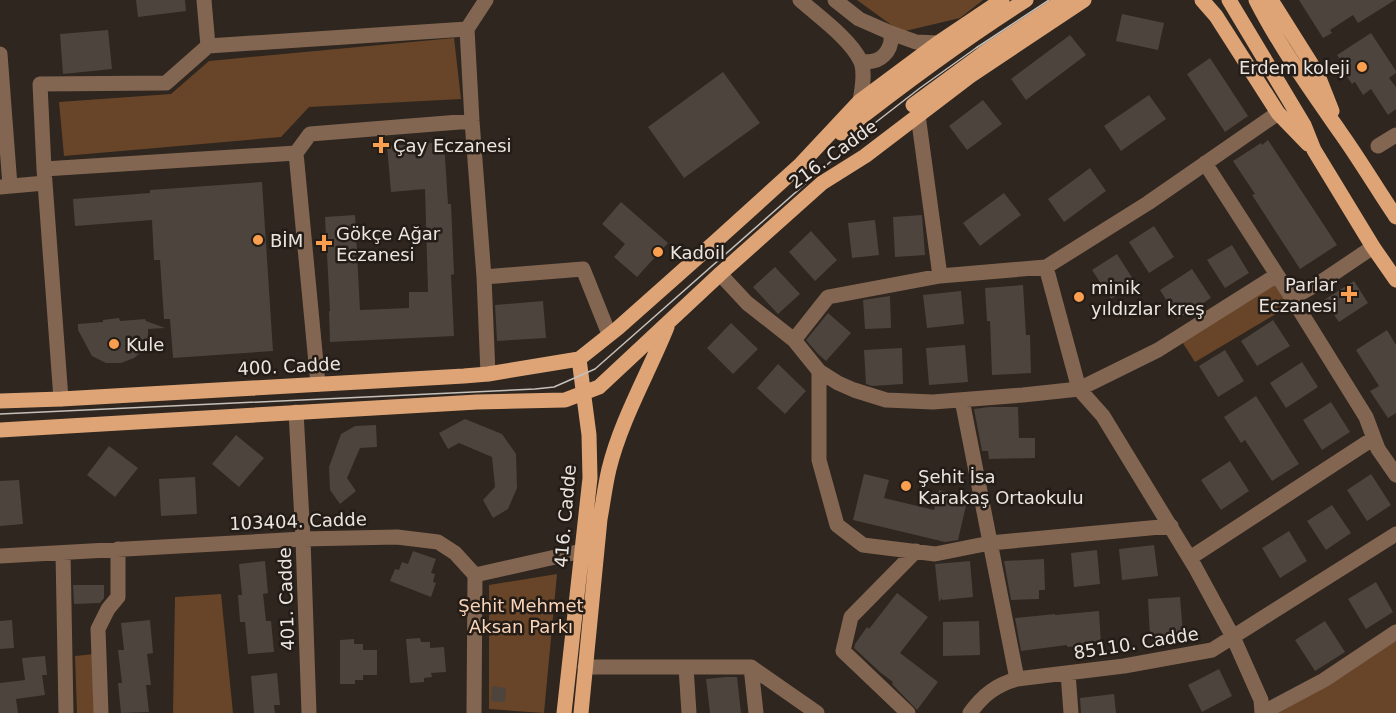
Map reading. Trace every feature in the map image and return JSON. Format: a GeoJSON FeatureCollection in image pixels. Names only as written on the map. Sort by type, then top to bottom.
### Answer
{"type":"FeatureCollection","features":[{"type":"Feature","properties":{"kind":"main road","name":"216. Cadde"},"geometry":{"type":"LineString","coordinates":[[579,359],[801,164],[860,101],[938,43],[1002,0]]}},
{"type":"Feature","properties":{"kind":"main road"},"geometry":{"type":"LineString","coordinates":[[801,164],[941,57],[1026,0]]}},
{"type":"Feature","properties":{"kind":"main road"},"geometry":{"type":"LineString","coordinates":[[822,183],[853,153],[932,90],[1064,0]]}},
{"type":"Feature","properties":{"kind":"main road","name":"216. Cadde"},"geometry":{"type":"LineString","coordinates":[[560,400],[599,387],[822,183],[865,156],[970,76],[1084,0]]}},
{"type":"Feature","properties":{"kind":"main road"},"geometry":{"type":"LineString","coordinates":[[1202,0],[1216,16],[1278,113],[1314,150]]}},
{"type":"Feature","properties":{"kind":"main road"},"geometry":{"type":"LineString","coordinates":[[1229,0],[1304,125],[1314,150],[1372,247],[1396,280]]}},
{"type":"Feature","properties":{"kind":"main road"},"geometry":{"type":"LineString","coordinates":[[1256,0],[1304,82],[1341,133],[1396,217]]}},
{"type":"Feature","properties":{"kind":"main road"},"geometry":{"type":"LineString","coordinates":[[1275,1],[1317,73],[1341,133]]}},
{"type":"Feature","properties":{"kind":"main road"},"geometry":{"type":"LineString","coordinates":[[581,713],[600,519],[609,467],[632,404],[669,322]]}},
{"type":"Feature","properties":{"kind":"main road","name":"400. Cadde"},"geometry":{"type":"LineString","coordinates":[[0,401],[488,374],[579,359]]}},
{"type":"Feature","properties":{"kind":"main road","name":"416. Cadde"},"geometry":{"type":"LineString","coordinates":[[564,713],[590,478],[589,435],[579,359]]}},
{"type":"Feature","properties":{"kind":"main road"},"geometry":{"type":"LineString","coordinates":[[0,430],[477,402],[560,400],[585,422],[589,435]]}},
{"type":"Feature","properties":{"kind":"street"},"geometry":{"type":"LineString","coordinates":[[204,0],[208,46]]}},
{"type":"Feature","properties":{"kind":"street"},"geometry":{"type":"LineString","coordinates":[[486,0],[467,29],[484,277],[488,374]]}},
{"type":"Feature","properties":{"kind":"street"},"geometry":{"type":"LineString","coordinates":[[800,0],[846,41],[861,61],[863,79],[860,101]]}},
{"type":"Feature","properties":{"kind":"street"},"geometry":{"type":"LineString","coordinates":[[835,0],[859,19],[891,33],[916,42],[938,43]]}},
{"type":"Feature","properties":{"kind":"street"},"geometry":{"type":"LineString","coordinates":[[61,399],[44,176],[40,84],[166,83],[208,46],[467,29]]}},
{"type":"Feature","properties":{"kind":"street"},"geometry":{"type":"LineString","coordinates":[[861,61],[871,62],[884,56],[890,48],[891,33]]}},
{"type":"Feature","properties":{"kind":"street"},"geometry":{"type":"LineString","coordinates":[[0,54],[5,186],[44,176],[296,153]]}},
{"type":"Feature","properties":{"kind":"street"},"geometry":{"type":"LineString","coordinates":[[794,340],[828,297],[940,276],[1046,267],[1148,203],[1278,113]]}},
{"type":"Feature","properties":{"kind":"street"},"geometry":{"type":"LineString","coordinates":[[918,115],[940,276]]}},
{"type":"Feature","properties":{"kind":"street"},"geometry":{"type":"LineString","coordinates":[[318,384],[296,153],[310,134],[472,121]]}},
{"type":"Feature","properties":{"kind":"street"},"geometry":{"type":"LineString","coordinates":[[1378,146],[1396,135]]}},
{"type":"Feature","properties":{"kind":"street"},"geometry":{"type":"LineString","coordinates":[[1205,163],[1365,417],[1378,449],[1396,475]]}},
{"type":"Feature","properties":{"kind":"street"},"geometry":{"type":"LineString","coordinates":[[1292,298],[1322,282],[1372,247]]}},
{"type":"Feature","properties":{"kind":"street"},"geometry":{"type":"LineString","coordinates":[[1046,267],[1079,388],[1102,416],[1190,558],[1233,637],[1261,700],[1262,713],[1324,680],[1396,632]]}},
{"type":"Feature","properties":{"kind":"street"},"geometry":{"type":"LineString","coordinates":[[484,277],[583,269],[609,334]]}},
{"type":"Feature","properties":{"kind":"street"},"geometry":{"type":"LineString","coordinates":[[720,274],[747,303],[794,340],[819,371],[846,386],[885,400],[933,402],[1079,388],[1158,350],[1277,275]]}},
{"type":"Feature","properties":{"kind":"street"},"geometry":{"type":"LineString","coordinates":[[819,371],[819,460],[837,525],[863,545],[935,554],[990,543],[1171,526]]}},
{"type":"Feature","properties":{"kind":"street"},"geometry":{"type":"LineString","coordinates":[[962,400],[1017,679]]}},
{"type":"Feature","properties":{"kind":"street","name":"401. Cadde"},"geometry":{"type":"LineString","coordinates":[[296,412],[309,713]]}},
{"type":"Feature","properties":{"kind":"street"},"geometry":{"type":"LineString","coordinates":[[1190,558],[1374,438]]}},
{"type":"Feature","properties":{"kind":"street","name":"85110. Cadde"},"geometry":{"type":"LineString","coordinates":[[970,713],[989,692],[1006,682],[1017,679],[1124,666],[1212,650],[1396,534]]}},
{"type":"Feature","properties":{"kind":"street","name":"103404. Cadde"},"geometry":{"type":"LineString","coordinates":[[0,556],[303,539],[398,537],[438,542],[455,554],[475,576]]}},
{"type":"Feature","properties":{"kind":"street"},"geometry":{"type":"LineString","coordinates":[[100,713],[98,629],[108,609],[118,597],[118,549]]}},
{"type":"Feature","properties":{"kind":"street"},"geometry":{"type":"LineString","coordinates":[[474,713],[475,576],[582,551]]}},
{"type":"Feature","properties":{"kind":"street"},"geometry":{"type":"LineString","coordinates":[[908,713],[843,651],[851,618],[916,552]]}},
{"type":"Feature","properties":{"kind":"street"},"geometry":{"type":"LineString","coordinates":[[63,553],[66,713]]}},
{"type":"Feature","properties":{"kind":"street"},"geometry":{"type":"LineString","coordinates":[[585,667],[752,668],[818,713]]}},
{"type":"Feature","properties":{"kind":"street"},"geometry":{"type":"LineString","coordinates":[[686,667],[689,713]]}},
{"type":"Feature","properties":{"kind":"street"},"geometry":{"type":"LineString","coordinates":[[752,668],[756,713]]}},
{"type":"Feature","properties":{"kind":"street"},"geometry":{"type":"LineString","coordinates":[[1068,674],[1071,713]]}},
{"type":"Feature","properties":{"kind":"green space"},"geometry":{"type":"Polygon","coordinates":[[[857,0],[983,0],[960,18],[901,32],[857,0]]]}},
{"type":"Feature","properties":{"kind":"green space"},"geometry":{"type":"Polygon","coordinates":[[[454,38],[461,99],[309,107],[281,137],[64,156],[59,102],[171,94],[209,61],[454,38]]]}},
{"type":"Feature","properties":{"kind":"green space"},"geometry":{"type":"Polygon","coordinates":[[[1276,281],[1291,305],[1195,362],[1181,340],[1276,281]]]}},
{"type":"Feature","properties":{"kind":"green space","name":"Şehit Mehmet Aksan Parkı"},"geometry":{"type":"Polygon","coordinates":[[[557,574],[544,713],[489,709],[489,585],[557,574]]]}},
{"type":"Feature","properties":{"kind":"green space"},"geometry":{"type":"Polygon","coordinates":[[[221,594],[233,713],[173,713],[175,597],[221,594]]]}},
{"type":"Feature","properties":{"kind":"green space"},"geometry":{"type":"Polygon","coordinates":[[[1396,637],[1396,713],[1272,713],[1396,637]]]}},
{"type":"Feature","properties":{"kind":"green space"},"geometry":{"type":"Polygon","coordinates":[[[94,654],[97,713],[77,713],[75,656],[94,654]]]}},
{"type":"Feature","properties":{"kind":"building"},"geometry":{"type":"Polygon","coordinates":[[[136,0],[185,0],[186,11],[138,17],[136,0]]]}},
{"type":"Feature","properties":{"kind":"building"},"geometry":{"type":"Polygon","coordinates":[[[1299,0],[1395,0],[1358,23],[1353,15],[1330,30],[1332,33],[1323,38],[1299,0]]]}},
{"type":"Feature","properties":{"kind":"building"},"geometry":{"type":"Polygon","coordinates":[[[1122,14],[1164,23],[1158,50],[1116,41],[1122,14]]]}},
{"type":"Feature","properties":{"kind":"building"},"geometry":{"type":"Polygon","coordinates":[[[108,30],[112,69],[63,74],[60,34],[108,30]]]}},
{"type":"Feature","properties":{"kind":"building"},"geometry":{"type":"Polygon","coordinates":[[[1371,33],[1396,71],[1389,78],[1396,87],[1396,109],[1388,115],[1371,89],[1363,95],[1355,82],[1352,84],[1344,72],[1347,70],[1337,55],[1371,33]]]}},
{"type":"Feature","properties":{"kind":"building"},"geometry":{"type":"Polygon","coordinates":[[[1070,35],[1086,55],[1026,100],[1011,79],[1070,35]]]}},
{"type":"Feature","properties":{"kind":"building"},"geometry":{"type":"Polygon","coordinates":[[[1210,58],[1248,116],[1225,132],[1187,74],[1210,58]]]}},
{"type":"Feature","properties":{"kind":"building"},"geometry":{"type":"Polygon","coordinates":[[[723,72],[760,123],[684,178],[648,127],[723,72]]]}},
{"type":"Feature","properties":{"kind":"building"},"geometry":{"type":"Polygon","coordinates":[[[1149,95],[1166,119],[1121,151],[1104,126],[1149,95]]]}},
{"type":"Feature","properties":{"kind":"building"},"geometry":{"type":"Polygon","coordinates":[[[983,100],[1002,124],[967,150],[949,126],[983,100]]]}},
{"type":"Feature","properties":{"kind":"building"},"geometry":{"type":"Polygon","coordinates":[[[1268,140],[1337,245],[1300,269],[1233,161],[1268,140]]]}},
{"type":"Feature","properties":{"kind":"building"},"geometry":{"type":"Polygon","coordinates":[[[444,142],[448,204],[451,204],[454,336],[330,342],[325,217],[355,215],[360,310],[409,308],[409,292],[428,292],[425,189],[391,192],[387,146],[444,142]]]}},
{"type":"Feature","properties":{"kind":"building"},"geometry":{"type":"Polygon","coordinates":[[[1090,168],[1106,191],[1064,222],[1048,199],[1090,168]]]}},
{"type":"Feature","properties":{"kind":"building"},"geometry":{"type":"Polygon","coordinates":[[[262,182],[273,351],[173,358],[170,319],[164,319],[160,260],[154,260],[152,220],[75,226],[73,199],[150,193],[150,190],[262,182]]]}},
{"type":"Feature","properties":{"kind":"building"},"geometry":{"type":"Polygon","coordinates":[[[1004,193],[1021,215],[980,246],[963,223],[1004,193]]]}},
{"type":"Feature","properties":{"kind":"building"},"geometry":{"type":"Polygon","coordinates":[[[621,202],[668,243],[637,277],[614,257],[625,244],[602,224],[621,202]]]}},
{"type":"Feature","properties":{"kind":"building"},"geometry":{"type":"Polygon","coordinates":[[[922,215],[925,255],[895,257],[893,217],[922,215]]]}},
{"type":"Feature","properties":{"kind":"building"},"geometry":{"type":"Polygon","coordinates":[[[875,220],[879,255],[852,258],[848,223],[875,220]]]}},
{"type":"Feature","properties":{"kind":"building"},"geometry":{"type":"Polygon","coordinates":[[[1154,226],[1174,257],[1149,273],[1129,242],[1154,226]]]}},
{"type":"Feature","properties":{"kind":"building"},"geometry":{"type":"Polygon","coordinates":[[[811,231],[837,260],[815,281],[789,252],[811,231]]]}},
{"type":"Feature","properties":{"kind":"building"},"geometry":{"type":"Polygon","coordinates":[[[1232,245],[1249,273],[1225,288],[1207,260],[1232,245]]]}},
{"type":"Feature","properties":{"kind":"building"},"geometry":{"type":"Polygon","coordinates":[[[1117,254],[1136,284],[1111,299],[1092,270],[1117,254]]]}},
{"type":"Feature","properties":{"kind":"building"},"geometry":{"type":"Polygon","coordinates":[[[775,267],[800,294],[778,314],[753,287],[775,267]]]}},
{"type":"Feature","properties":{"kind":"building"},"geometry":{"type":"Polygon","coordinates":[[[1192,269],[1211,298],[1178,319],[1160,290],[1192,269]]]}},
{"type":"Feature","properties":{"kind":"building"},"geometry":{"type":"Polygon","coordinates":[[[1354,281],[1368,303],[1339,322],[1324,300],[1354,281]]]}},
{"type":"Feature","properties":{"kind":"building"},"geometry":{"type":"Polygon","coordinates":[[[1023,285],[1026,335],[1030,335],[1031,373],[992,375],[990,321],[987,321],[985,288],[1023,285]]]}},
{"type":"Feature","properties":{"kind":"building"},"geometry":{"type":"Polygon","coordinates":[[[961,291],[964,324],[927,328],[923,295],[961,291]]]}},
{"type":"Feature","properties":{"kind":"building"},"geometry":{"type":"Polygon","coordinates":[[[890,296],[891,328],[865,329],[863,300],[890,296]]]}},
{"type":"Feature","properties":{"kind":"building"},"geometry":{"type":"Polygon","coordinates":[[[543,301],[546,338],[497,341],[495,305],[543,301]]]}},
{"type":"Feature","properties":{"kind":"building"},"geometry":{"type":"Polygon","coordinates":[[[828,313],[851,333],[826,361],[806,340],[828,313]]]}},
{"type":"Feature","properties":{"kind":"building"},"geometry":{"type":"Polygon","coordinates":[[[119,318],[120,321],[145,319],[165,328],[148,329],[148,338],[140,353],[134,358],[121,363],[106,363],[92,356],[78,330],[78,324],[119,318]]]}},
{"type":"Feature","properties":{"kind":"building"},"geometry":{"type":"Polygon","coordinates":[[[1273,320],[1290,346],[1257,366],[1241,341],[1273,320]]]}},
{"type":"Feature","properties":{"kind":"building"},"geometry":{"type":"Polygon","coordinates":[[[731,323],[758,349],[733,374],[707,348],[731,323]]]}},
{"type":"Feature","properties":{"kind":"building"},"geometry":{"type":"Polygon","coordinates":[[[1387,330],[1396,345],[1396,413],[1388,418],[1370,391],[1379,386],[1356,350],[1387,330]]]}},
{"type":"Feature","properties":{"kind":"building"},"geometry":{"type":"Polygon","coordinates":[[[965,345],[968,382],[929,385],[926,348],[965,345]]]}},
{"type":"Feature","properties":{"kind":"building"},"geometry":{"type":"Polygon","coordinates":[[[902,348],[903,384],[872,386],[866,384],[864,350],[902,348]]]}},
{"type":"Feature","properties":{"kind":"building"},"geometry":{"type":"Polygon","coordinates":[[[1225,350],[1244,381],[1218,397],[1199,366],[1225,350]]]}},
{"type":"Feature","properties":{"kind":"building"},"geometry":{"type":"Polygon","coordinates":[[[1302,362],[1318,387],[1286,408],[1270,383],[1302,362]]]}},
{"type":"Feature","properties":{"kind":"building"},"geometry":{"type":"Polygon","coordinates":[[[778,364],[806,391],[785,414],[757,388],[778,364]]]}},
{"type":"Feature","properties":{"kind":"building"},"geometry":{"type":"Polygon","coordinates":[[[1256,396],[1299,464],[1272,481],[1245,440],[1241,443],[1224,417],[1256,396]]]}},
{"type":"Feature","properties":{"kind":"building"},"geometry":{"type":"Polygon","coordinates":[[[1331,402],[1350,432],[1322,450],[1303,420],[1331,402]]]}},
{"type":"Feature","properties":{"kind":"building"},"geometry":{"type":"Polygon","coordinates":[[[1018,407],[1019,438],[1035,438],[1035,458],[989,459],[988,451],[982,451],[974,409],[1018,407]]]}},
{"type":"Feature","properties":{"kind":"building"},"geometry":{"type":"Polygon","coordinates":[[[465,419],[502,434],[516,454],[517,488],[508,509],[493,518],[483,500],[495,487],[492,457],[459,443],[448,449],[439,433],[465,419]]]}},
{"type":"Feature","properties":{"kind":"building"},"geometry":{"type":"Polygon","coordinates":[[[376,425],[377,447],[360,448],[347,478],[356,491],[340,504],[330,490],[329,467],[341,434],[355,426],[376,425]]]}},
{"type":"Feature","properties":{"kind":"building"},"geometry":{"type":"Polygon","coordinates":[[[236,435],[264,458],[239,487],[212,464],[236,435]]]}},
{"type":"Feature","properties":{"kind":"building"},"geometry":{"type":"Polygon","coordinates":[[[109,446],[138,468],[115,497],[87,475],[109,446]]]}},
{"type":"Feature","properties":{"kind":"building"},"geometry":{"type":"Polygon","coordinates":[[[1230,461],[1249,491],[1221,510],[1201,480],[1230,461]]]}},
{"type":"Feature","properties":{"kind":"building"},"geometry":{"type":"Polygon","coordinates":[[[864,474],[889,480],[884,498],[934,510],[939,490],[968,497],[958,540],[945,542],[853,520],[864,474]]]}},
{"type":"Feature","properties":{"kind":"building"},"geometry":{"type":"Polygon","coordinates":[[[1371,474],[1391,505],[1367,521],[1347,490],[1371,474]]]}},
{"type":"Feature","properties":{"kind":"building"},"geometry":{"type":"Polygon","coordinates":[[[195,477],[197,514],[161,516],[159,479],[195,477]]]}},
{"type":"Feature","properties":{"kind":"building"},"geometry":{"type":"Polygon","coordinates":[[[19,480],[23,524],[0,526],[0,481],[19,480]]]}},
{"type":"Feature","properties":{"kind":"building"},"geometry":{"type":"Polygon","coordinates":[[[1332,505],[1351,533],[1326,550],[1307,521],[1332,505]]]}},
{"type":"Feature","properties":{"kind":"building"},"geometry":{"type":"Polygon","coordinates":[[[1289,531],[1307,561],[1280,578],[1262,548],[1289,531]]]}},
{"type":"Feature","properties":{"kind":"building"},"geometry":{"type":"Polygon","coordinates":[[[1154,545],[1158,576],[1122,580],[1119,549],[1154,545]]]}},
{"type":"Feature","properties":{"kind":"building"},"geometry":{"type":"Polygon","coordinates":[[[1097,550],[1100,584],[1074,587],[1071,553],[1097,550]]]}},
{"type":"Feature","properties":{"kind":"building"},"geometry":{"type":"Polygon","coordinates":[[[413,551],[436,559],[431,573],[435,574],[433,582],[436,583],[431,597],[390,581],[395,569],[399,570],[402,562],[408,564],[413,551]]]}},
{"type":"Feature","properties":{"kind":"building"},"geometry":{"type":"Polygon","coordinates":[[[1044,559],[1045,590],[1039,590],[1039,599],[1011,600],[1004,561],[1044,559]]]}},
{"type":"Feature","properties":{"kind":"building"},"geometry":{"type":"Polygon","coordinates":[[[265,561],[268,593],[263,594],[266,621],[271,621],[274,652],[248,654],[245,622],[240,622],[238,595],[242,595],[239,564],[265,561]]]}},
{"type":"Feature","properties":{"kind":"building"},"geometry":{"type":"Polygon","coordinates":[[[970,561],[973,597],[942,600],[942,598],[939,602],[935,564],[970,561]]]}},
{"type":"Feature","properties":{"kind":"building"},"geometry":{"type":"Polygon","coordinates":[[[1376,582],[1393,612],[1366,629],[1348,599],[1376,582]]]}},
{"type":"Feature","properties":{"kind":"building"},"geometry":{"type":"Polygon","coordinates":[[[73,585],[104,585],[104,598],[100,603],[74,604],[73,585]]]}},
{"type":"Feature","properties":{"kind":"building"},"geometry":{"type":"Polygon","coordinates":[[[897,593],[928,617],[900,653],[938,682],[917,710],[892,684],[893,682],[854,648],[867,627],[869,629],[897,593]]]}},
{"type":"Feature","properties":{"kind":"building"},"geometry":{"type":"Polygon","coordinates":[[[1180,597],[1183,634],[1150,636],[1148,599],[1180,597]]]}},
{"type":"Feature","properties":{"kind":"building"},"geometry":{"type":"Polygon","coordinates":[[[1099,611],[1101,644],[1067,647],[1067,645],[1021,651],[1015,618],[1099,611]]]}},
{"type":"Feature","properties":{"kind":"building"},"geometry":{"type":"Polygon","coordinates":[[[12,620],[14,648],[0,649],[0,621],[12,620]]]}},
{"type":"Feature","properties":{"kind":"building"},"geometry":{"type":"Polygon","coordinates":[[[150,620],[153,653],[147,654],[151,685],[146,685],[149,712],[121,713],[118,683],[122,683],[118,650],[124,650],[121,623],[150,620]]]}},
{"type":"Feature","properties":{"kind":"building"},"geometry":{"type":"Polygon","coordinates":[[[979,621],[980,655],[943,656],[943,622],[979,621]]]}},
{"type":"Feature","properties":{"kind":"building"},"geometry":{"type":"Polygon","coordinates":[[[1325,621],[1345,652],[1315,671],[1295,640],[1325,621]]]}},
{"type":"Feature","properties":{"kind":"building"},"geometry":{"type":"Polygon","coordinates":[[[420,638],[421,642],[430,642],[430,648],[444,647],[446,672],[431,673],[432,677],[424,678],[424,682],[410,683],[406,639],[420,638]]]}},
{"type":"Feature","properties":{"kind":"building"},"geometry":{"type":"Polygon","coordinates":[[[354,639],[354,644],[363,644],[363,650],[377,650],[377,675],[363,675],[363,680],[355,680],[355,684],[340,684],[340,640],[354,639]]]}},
{"type":"Feature","properties":{"kind":"building"},"geometry":{"type":"Polygon","coordinates":[[[45,656],[47,675],[42,675],[45,695],[16,699],[18,713],[0,713],[0,683],[25,680],[22,658],[45,656]]]}},
{"type":"Feature","properties":{"kind":"building"},"geometry":{"type":"Polygon","coordinates":[[[1219,669],[1232,696],[1202,712],[1188,685],[1219,669]]]}},
{"type":"Feature","properties":{"kind":"building"},"geometry":{"type":"Polygon","coordinates":[[[277,673],[280,705],[274,705],[275,713],[254,713],[251,676],[277,673]]]}},
{"type":"Feature","properties":{"kind":"building"},"geometry":{"type":"Polygon","coordinates":[[[737,677],[741,713],[710,713],[706,679],[737,677]]]}},
{"type":"Feature","properties":{"kind":"building"},"geometry":{"type":"Polygon","coordinates":[[[492,686],[506,688],[505,702],[491,701],[492,686]]]}},
{"type":"Feature","properties":{"kind":"building"},"geometry":{"type":"Polygon","coordinates":[[[1114,694],[1116,713],[1081,713],[1080,698],[1114,694]]]}},
{"type":"Feature","properties":{"kind":"tram line"},"geometry":{"type":"LineString","coordinates":[[0,414],[554,387],[595,369],[871,126],[976,48],[1049,0]]}},
{"type":"Feature","properties":{"kind":"place","name":"Erdem koleji"},"geometry":{"type":"Point","coordinates":[1362,67]}},
{"type":"Feature","properties":{"kind":"place","name":"Çay Eczanesi"},"geometry":{"type":"Point","coordinates":[381,145]}},
{"type":"Feature","properties":{"kind":"place","name":"BİM"},"geometry":{"type":"Point","coordinates":[258,240]}},
{"type":"Feature","properties":{"kind":"place","name":"Gökçe Ağar Eczanesi"},"geometry":{"type":"Point","coordinates":[324,243]}},
{"type":"Feature","properties":{"kind":"place","name":"Kadoil"},"geometry":{"type":"Point","coordinates":[658,252]}},
{"type":"Feature","properties":{"kind":"place","name":"Parlar Eczanesi"},"geometry":{"type":"Point","coordinates":[1349,294]}},
{"type":"Feature","properties":{"kind":"place","name":"minik yıldızlar kreş"},"geometry":{"type":"Point","coordinates":[1079,297]}},
{"type":"Feature","properties":{"kind":"place","name":"Kule"},"geometry":{"type":"Point","coordinates":[114,344]}},
{"type":"Feature","properties":{"kind":"place","name":"Şehit İsa Karakaş Ortaokulu"},"geometry":{"type":"Point","coordinates":[906,486]}}]}
